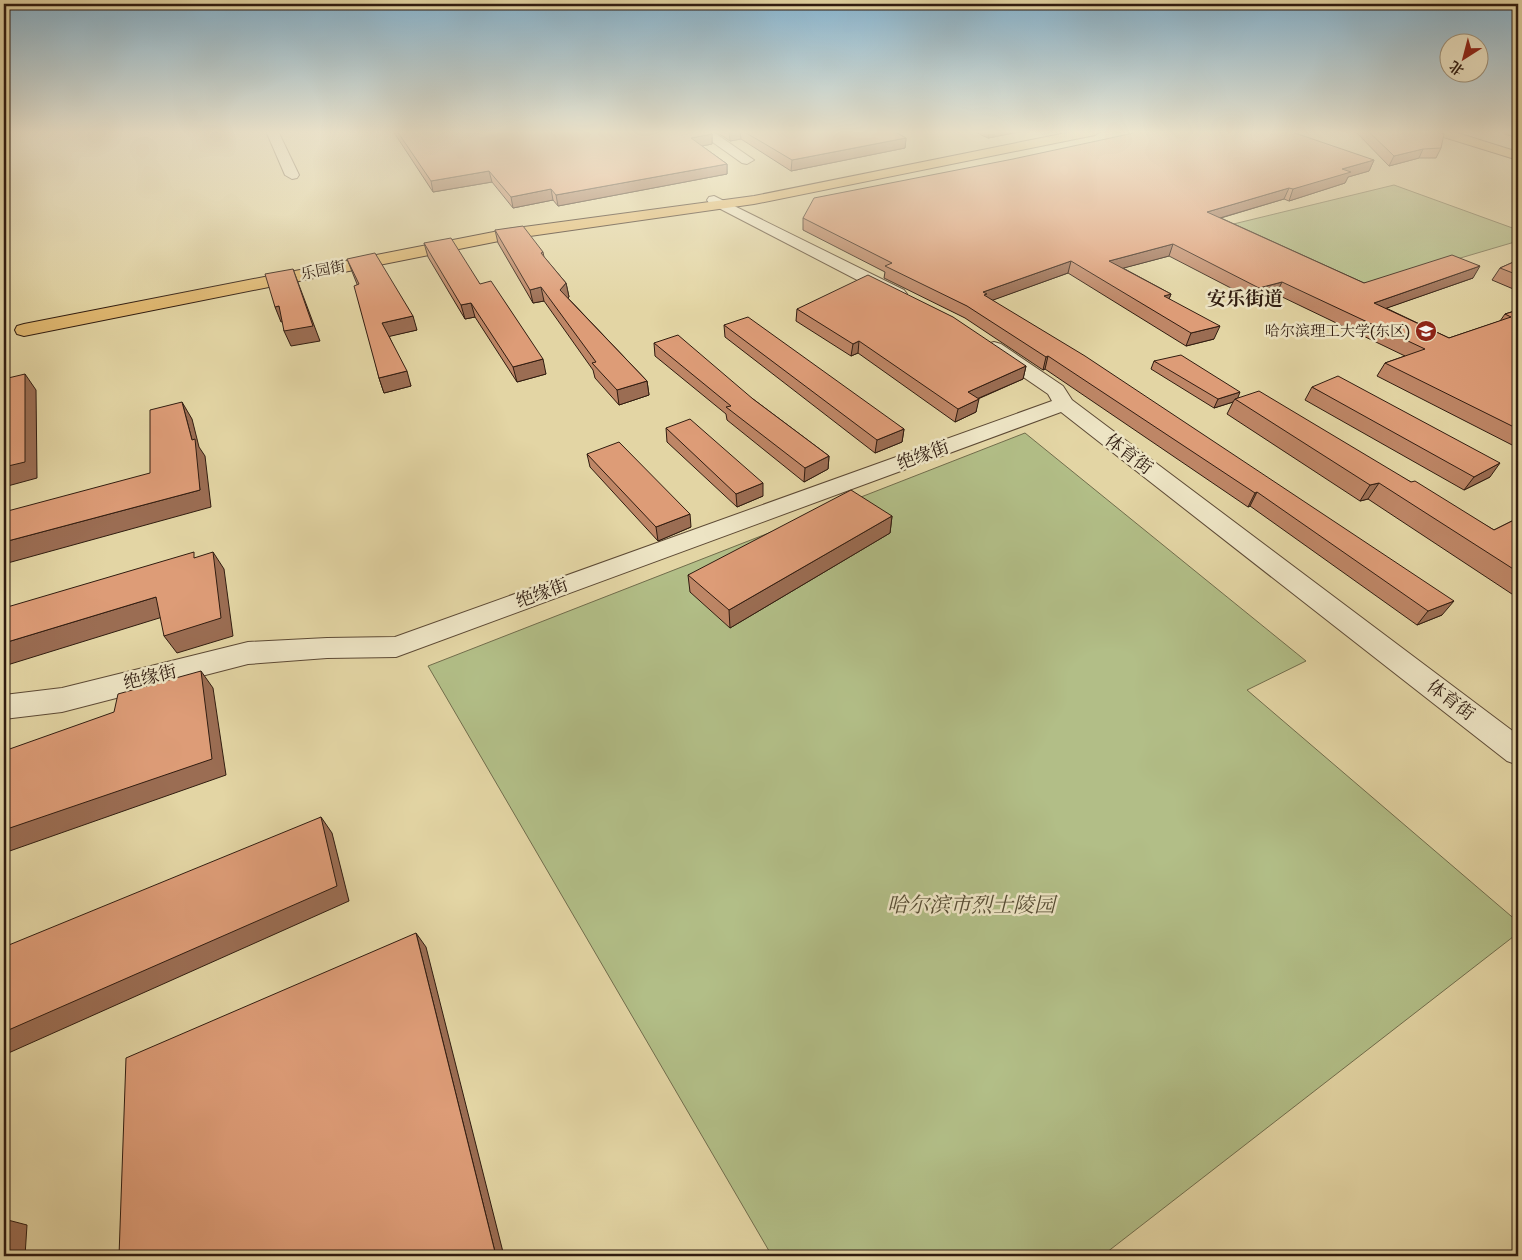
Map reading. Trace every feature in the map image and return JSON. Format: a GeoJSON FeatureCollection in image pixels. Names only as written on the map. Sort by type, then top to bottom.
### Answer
{"type":"FeatureCollection","features":[{"type":"Feature","properties":{"kind":"main road","name":"乐园街"},"geometry":{"type":"LineString","coordinates":[[718,202],[781,190]]}},
{"type":"Feature","properties":{"kind":"main road","name":"乐园街"},"geometry":{"type":"LineString","coordinates":[[25,325],[509,234],[811,190]]}},
{"type":"Feature","properties":{"kind":"street"},"geometry":{"type":"LineString","coordinates":[[718,202],[914,302]]}},
{"type":"Feature","properties":{"kind":"street","name":"体育街"},"geometry":{"type":"LineString","coordinates":[[980,339],[1056,390],[1064,404],[1518,752]]}},
{"type":"Feature","properties":{"kind":"street","name":"绝缘街"},"geometry":{"type":"LineString","coordinates":[[4,707],[62,700],[248,653],[328,648],[396,647],[1064,404]]}},
{"type":"Feature","properties":{"kind":"green space"},"geometry":{"type":"Polygon","coordinates":[[[1374,190],[1407,190],[1518,230],[1518,241],[1352,290],[1217,228],[1374,190]]]}},
{"type":"Feature","properties":{"kind":"green space","name":"哈尔滨市烈士陵园"},"geometry":{"type":"Polygon","coordinates":[[[1025,433],[1306,661],[1247,690],[1518,922],[1518,933],[1102,1256],[772,1256],[428,666],[1025,433]]]}},
{"type":"Feature","properties":{"kind":"building"},"geometry":{"type":"Polygon","coordinates":[[[505,190],[547,190],[511,197],[505,190]]]}},
{"type":"Feature","properties":{"kind":"building"},"geometry":{"type":"Polygon","coordinates":[[[552,190],[585,190],[556,195],[552,190]]]}},
{"type":"Feature","properties":{"kind":"building"},"geometry":{"type":"Polygon","coordinates":[[[856,190],[1283,190],[1207,212],[1364,283],[1452,255],[1480,266],[1374,303],[1449,338],[1511,317],[1505,314],[1518,310],[1518,429],[1385,363],[1425,349],[1282,282],[1259,288],[1173,244],[1109,261],[1171,294],[1164,296],[1220,326],[1191,333],[1071,261],[983,292],[987,294],[984,295],[1085,356],[1454,601],[1428,611],[1257,492],[1255,493],[1048,356],[1046,357],[967,306],[885,266],[892,263],[803,218],[814,198],[856,190]]]}},
{"type":"Feature","properties":{"kind":"building"},"geometry":{"type":"Polygon","coordinates":[[[523,226],[543,252],[541,253],[566,283],[560,290],[647,381],[617,390],[592,363],[596,362],[541,287],[530,290],[495,230],[523,226]]]}},
{"type":"Feature","properties":{"kind":"building"},"geometry":{"type":"Polygon","coordinates":[[[451,238],[480,284],[491,281],[543,359],[513,367],[471,303],[461,305],[424,243],[451,238]]]}},
{"type":"Feature","properties":{"kind":"building"},"geometry":{"type":"Polygon","coordinates":[[[375,253],[413,316],[382,323],[407,371],[379,378],[354,286],[359,284],[347,259],[375,253]]]}},
{"type":"Feature","properties":{"kind":"building"},"geometry":{"type":"Polygon","coordinates":[[[1518,260],[1518,275],[1500,268],[1518,260]]]}},
{"type":"Feature","properties":{"kind":"building"},"geometry":{"type":"Polygon","coordinates":[[[293,269],[313,326],[284,331],[279,306],[275,307],[265,274],[293,269]]]}},
{"type":"Feature","properties":{"kind":"building"},"geometry":{"type":"Polygon","coordinates":[[[868,275],[953,317],[1026,366],[968,392],[979,399],[958,409],[859,341],[853,344],[797,309],[868,275]]]}},
{"type":"Feature","properties":{"kind":"building"},"geometry":{"type":"Polygon","coordinates":[[[748,317],[904,429],[877,440],[724,325],[748,317]]]}},
{"type":"Feature","properties":{"kind":"building"},"geometry":{"type":"Polygon","coordinates":[[[678,335],[753,399],[829,456],[805,468],[726,407],[731,406],[654,343],[678,335]]]}},
{"type":"Feature","properties":{"kind":"building"},"geometry":{"type":"Polygon","coordinates":[[[1181,355],[1240,392],[1218,399],[1154,361],[1181,355]]]}},
{"type":"Feature","properties":{"kind":"building"},"geometry":{"type":"Polygon","coordinates":[[[25,374],[25,462],[4,467],[4,379],[25,374]]]}},
{"type":"Feature","properties":{"kind":"building"},"geometry":{"type":"Polygon","coordinates":[[[1338,376],[1500,463],[1474,477],[1312,387],[1338,376]]]}},
{"type":"Feature","properties":{"kind":"building"},"geometry":{"type":"Polygon","coordinates":[[[1259,391],[1411,482],[1415,481],[1494,530],[1518,518],[1518,572],[1379,483],[1370,485],[1235,399],[1259,391]]]}},
{"type":"Feature","properties":{"kind":"building"},"geometry":{"type":"Polygon","coordinates":[[[182,402],[192,440],[195,439],[200,490],[4,542],[4,512],[150,473],[150,410],[182,402]]]}},
{"type":"Feature","properties":{"kind":"building"},"geometry":{"type":"Polygon","coordinates":[[[690,419],[763,483],[736,494],[666,428],[690,419]]]}},
{"type":"Feature","properties":{"kind":"building"},"geometry":{"type":"Polygon","coordinates":[[[619,442],[690,514],[656,527],[587,454],[619,442]]]}},
{"type":"Feature","properties":{"kind":"building"},"geometry":{"type":"Polygon","coordinates":[[[851,490],[892,516],[729,610],[688,575],[851,490]]]}},
{"type":"Feature","properties":{"kind":"building"},"geometry":{"type":"Polygon","coordinates":[[[194,552],[194,558],[213,552],[221,618],[164,636],[156,597],[4,643],[4,608],[194,552]]]}},
{"type":"Feature","properties":{"kind":"building"},"geometry":{"type":"Polygon","coordinates":[[[201,671],[212,759],[4,830],[4,751],[114,712],[118,694],[201,671]]]}},
{"type":"Feature","properties":{"kind":"building"},"geometry":{"type":"Polygon","coordinates":[[[321,817],[337,886],[4,1032],[4,947],[321,817]]]}},
{"type":"Feature","properties":{"kind":"building"},"geometry":{"type":"Polygon","coordinates":[[[416,933],[496,1256],[119,1256],[126,1058],[416,933]]]}},
{"type":"Feature","properties":{"kind":"place","name":"哈尔滨理工大学(东区)"},"geometry":{"type":"Point","coordinates":[1426,331]}},
{"type":"Feature","properties":{"kind":"district","name":"安乐街道"},"geometry":{"type":"Point","coordinates":[1245,298]}}]}
